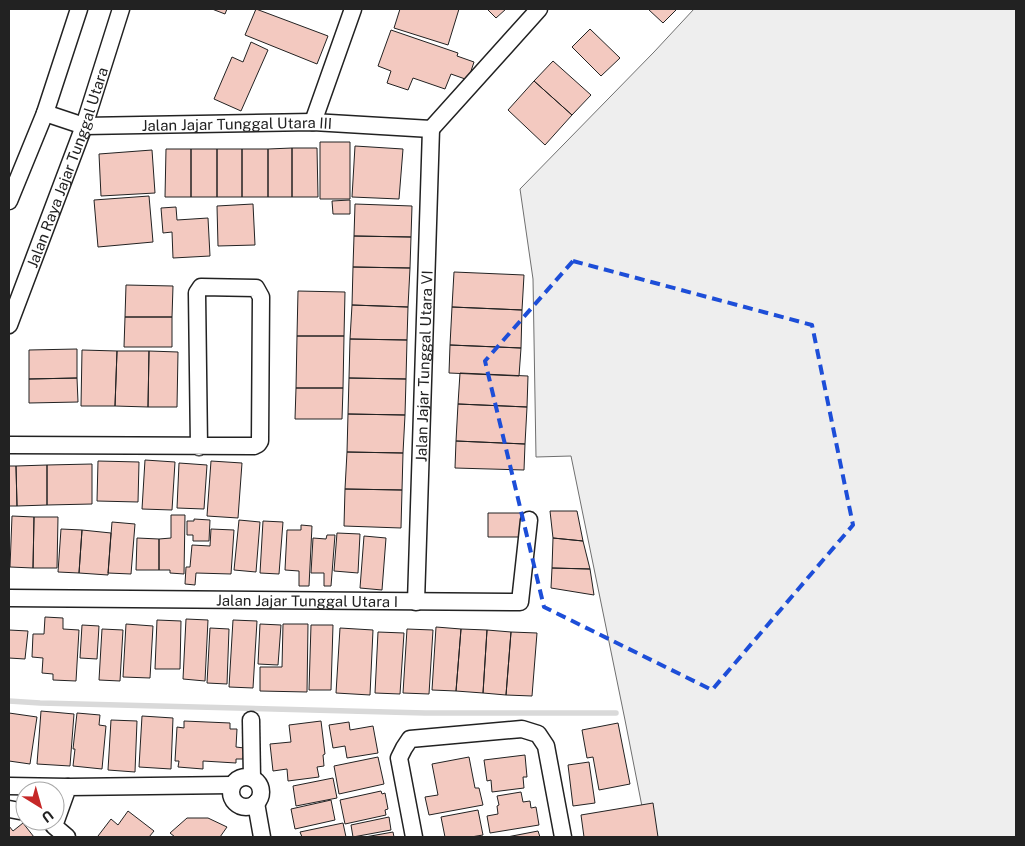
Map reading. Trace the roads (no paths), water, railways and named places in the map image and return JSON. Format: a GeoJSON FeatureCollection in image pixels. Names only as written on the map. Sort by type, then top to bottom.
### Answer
{"type":"FeatureCollection","features":[{"type":"Feature","properties":{"kind":"street"},"geometry":{"type":"LineString","coordinates":[[9,201],[45,113],[79,9]]}},
{"type":"Feature","properties":{"kind":"street","name":"Jalan Raya Jajar Tunggal Utara"},"geometry":{"type":"LineString","coordinates":[[9,325],[84,126],[121,9]]}},
{"type":"Feature","properties":{"kind":"street"},"geometry":{"type":"LineString","coordinates":[[313,122],[353,9]]}},
{"type":"Feature","properties":{"kind":"street"},"geometry":{"type":"LineString","coordinates":[[431,129],[539,9]]}},
{"type":"Feature","properties":{"kind":"street","name":"Jalan Jajar Tunggal Utara III"},"geometry":{"type":"LineString","coordinates":[[45,113],[84,126],[313,122],[431,129]]}},
{"type":"Feature","properties":{"kind":"street","name":"Jalan Jajar Tunggal Utara VI"},"geometry":{"type":"LineString","coordinates":[[416,602],[431,129]]}},
{"type":"Feature","properties":{"kind":"street"},"geometry":{"type":"LineString","coordinates":[[9,445],[199,447],[254,446],[258,444],[260,441],[261,297],[256,288],[201,286],[197,293],[199,447]]}},
{"type":"Feature","properties":{"kind":"street","name":"Jalan Jajar Tunggal Utara I"},"geometry":{"type":"LineString","coordinates":[[9,598],[520,602],[530,520]]}},
{"type":"Feature","properties":{"kind":"street"},"geometry":{"type":"LineString","coordinates":[[251,720],[252,778]]}},
{"type":"Feature","properties":{"kind":"street"},"geometry":{"type":"LineString","coordinates":[[414,837],[399,758],[410,739],[522,729],[538,734],[546,746],[563,837]]}},
{"type":"Feature","properties":{"kind":"street"},"geometry":{"type":"LineString","coordinates":[[246,777],[257,781],[261,792],[256,803],[251,806],[245,806],[234,802],[230,791],[232,785],[241,778],[246,777]]}},
{"type":"Feature","properties":{"kind":"street"},"geometry":{"type":"LineString","coordinates":[[9,786],[232,785]]}},
{"type":"Feature","properties":{"kind":"street"},"geometry":{"type":"LineString","coordinates":[[65,793],[68,787]]}},
{"type":"Feature","properties":{"kind":"street"},"geometry":{"type":"LineString","coordinates":[[256,803],[262,837]]}},
{"type":"Feature","properties":{"kind":"waterway"},"geometry":{"type":"LineString","coordinates":[[9,701],[425,713],[616,713]]}}]}
